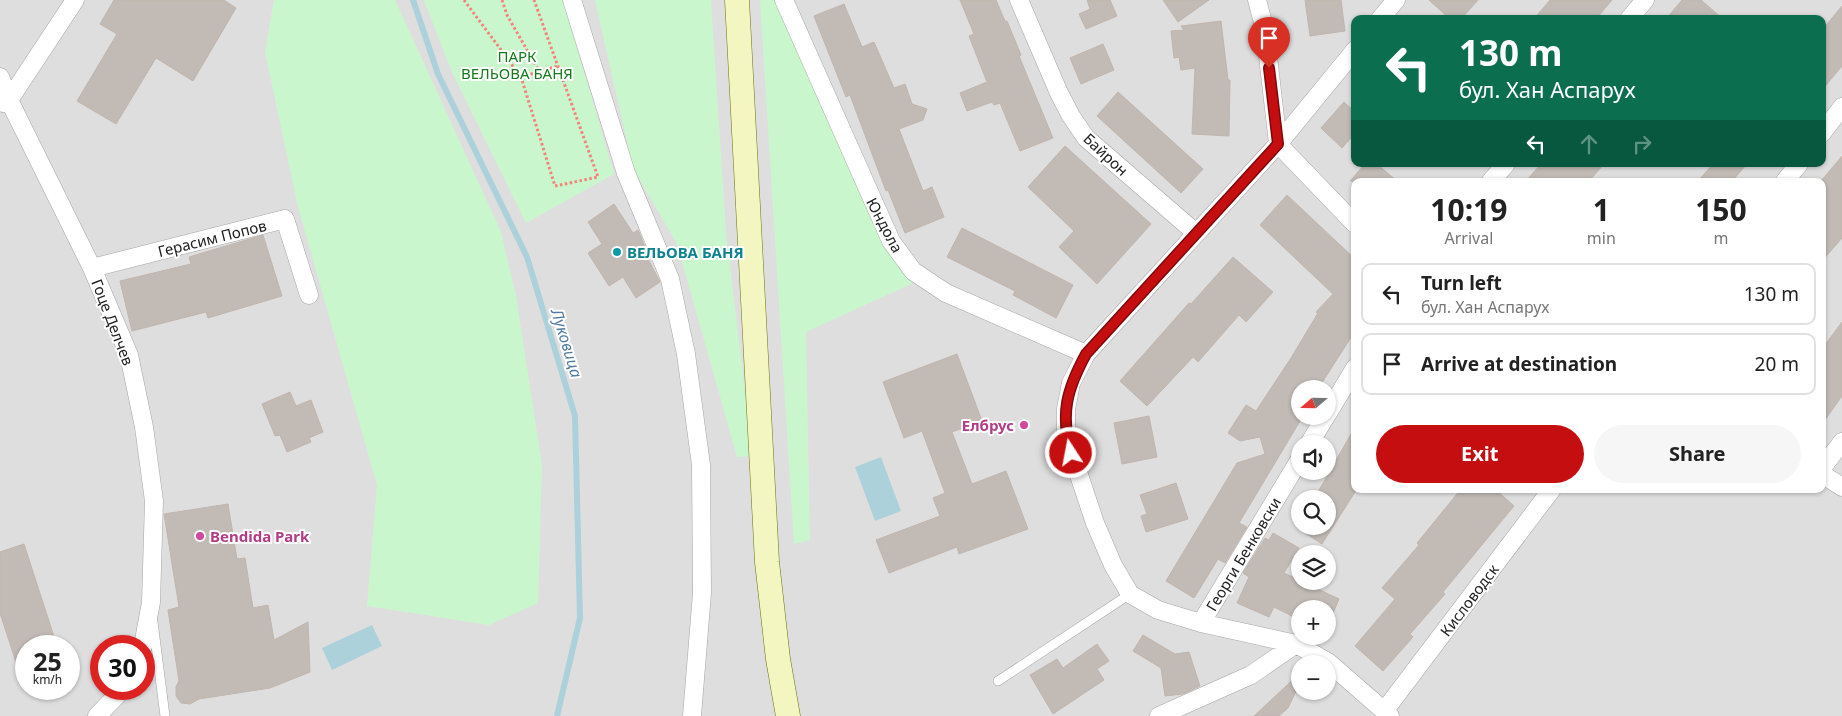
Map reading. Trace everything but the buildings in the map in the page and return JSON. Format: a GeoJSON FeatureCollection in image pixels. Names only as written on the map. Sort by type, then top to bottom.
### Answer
{"type":"FeatureCollection","features":[{"type":"Feature","properties":{"kind":"main road"},"geometry":{"type":"LineString","coordinates":[[737,0],[767,562],[778,659],[788,716]]}},
{"type":"Feature","properties":{"kind":"street"},"geometry":{"type":"LineString","coordinates":[[4,102],[75,0]]}},
{"type":"Feature","properties":{"kind":"street"},"geometry":{"type":"LineString","coordinates":[[572,0],[626,173],[670,279],[686,354],[701,465],[702,593],[692,716]]}},
{"type":"Feature","properties":{"kind":"street","name":"Юндола"},"geometry":{"type":"LineString","coordinates":[[784,0],[887,233],[913,271],[946,293],[1086,354]]}},
{"type":"Feature","properties":{"kind":"street","name":"Байрон"},"geometry":{"type":"LineString","coordinates":[[1019,0],[1058,93],[1070,116],[1086,138],[1196,233]]}},
{"type":"Feature","properties":{"kind":"street"},"geometry":{"type":"LineString","coordinates":[[1257,0],[1265,30],[1278,144],[1351,220]]}},
{"type":"Feature","properties":{"kind":"street"},"geometry":{"type":"LineString","coordinates":[[1383,15],[1396,0]]}},
{"type":"Feature","properties":{"kind":"street"},"geometry":{"type":"LineString","coordinates":[[1632,15],[1644,0]]}},
{"type":"Feature","properties":{"kind":"street"},"geometry":{"type":"LineString","coordinates":[[1291,643],[1201,623],[1158,610],[1130,594],[1113,565],[1102,540],[1076,469],[1066,436],[1066,410],[1070,383],[1086,354],[1278,144],[1351,55]]}},
{"type":"Feature","properties":{"kind":"street","name":"Гоце Делчев"},"geometry":{"type":"LineString","coordinates":[[0,77],[4,102],[92,268],[129,354],[144,427],[154,501],[151,602],[145,635]]}},
{"type":"Feature","properties":{"kind":"street"},"geometry":{"type":"LineString","coordinates":[[1826,128],[1842,107]]}},
{"type":"Feature","properties":{"kind":"street"},"geometry":{"type":"LineString","coordinates":[[1494,178],[1503,167]]}},
{"type":"Feature","properties":{"kind":"street"},"geometry":{"type":"LineString","coordinates":[[1788,178],[1797,167]]}},
{"type":"Feature","properties":{"kind":"street","name":"Герасим Попов"},"geometry":{"type":"LineString","coordinates":[[92,268],[285,219],[309,295]]}},
{"type":"Feature","properties":{"kind":"street"},"geometry":{"type":"LineString","coordinates":[[1336,400],[1351,375]]}},
{"type":"Feature","properties":{"kind":"street"},"geometry":{"type":"LineString","coordinates":[[1826,463],[1842,442]]}},
{"type":"Feature","properties":{"kind":"street","name":"Георги Бенковски"},"geometry":{"type":"LineString","coordinates":[[1201,623],[1291,474]]}},
{"type":"Feature","properties":{"kind":"street"},"geometry":{"type":"LineString","coordinates":[[1826,477],[1842,487]]}},
{"type":"Feature","properties":{"kind":"street","name":"Кисловодск"},"geometry":{"type":"LineString","coordinates":[[1388,713],[1549,493]]}},
{"type":"Feature","properties":{"kind":"street"},"geometry":{"type":"LineString","coordinates":[[1159,716],[1251,675],[1295,645]]}},
{"type":"Feature","properties":{"kind":"street"},"geometry":{"type":"LineString","coordinates":[[1298,645],[1328,662],[1388,713]]}},
{"type":"Feature","properties":{"kind":"street"},"geometry":{"type":"LineString","coordinates":[[97,716],[112,700]]}},
{"type":"Feature","properties":{"kind":"lane"},"geometry":{"type":"LineString","coordinates":[[998,681],[1130,594]]}},
{"type":"Feature","properties":{"kind":"lane"},"geometry":{"type":"LineString","coordinates":[[151,602],[165,716]]}},
{"type":"Feature","properties":{"kind":"path"},"geometry":{"type":"LineString","coordinates":[[464,0],[521,77],[555,186],[598,177],[534,0]]}},
{"type":"Feature","properties":{"kind":"path"},"geometry":{"type":"LineString","coordinates":[[502,0],[507,15],[539,71]]}},
{"type":"Feature","properties":{"kind":"path"},"geometry":{"type":"LineString","coordinates":[[521,77],[558,66]]}},
{"type":"Feature","properties":{"kind":"shaded area"},"geometry":{"type":"Polygon","coordinates":[[[0,0],[1842,0],[1842,716],[0,716],[0,0]]]}},
{"type":"Feature","properties":{"kind":"green space"},"geometry":{"type":"Polygon","coordinates":[[[274,0],[395,0],[501,232],[516,296],[542,465],[538,603],[489,625],[367,606],[377,485],[298,207],[265,52],[274,0]]]}},
{"type":"Feature","properties":{"kind":"green space","name":"ПАРК ВЕЛЬОВА БАНЯ"},"geometry":{"type":"Polygon","coordinates":[[[424,0],[563,0],[614,174],[526,223],[451,70],[424,0]]]}},
{"type":"Feature","properties":{"kind":"green space"},"geometry":{"type":"Polygon","coordinates":[[[595,0],[711,0],[726,234],[753,456],[737,457],[677,244],[633,168],[595,0]]]}},
{"type":"Feature","properties":{"kind":"green space"},"geometry":{"type":"Polygon","coordinates":[[[760,0],[782,0],[892,251],[913,283],[806,332],[810,540],[794,544],[760,0]]]}},
{"type":"Feature","properties":{"kind":"water"},"geometry":{"type":"Polygon","coordinates":[[[881,457],[901,511],[875,521],[855,467],[881,457]]]}},
{"type":"Feature","properties":{"kind":"water"},"geometry":{"type":"Polygon","coordinates":[[[372,625],[382,646],[332,670],[322,648],[372,625]]]}},
{"type":"Feature","properties":{"kind":"waterway","name":"Луковица"},"geometry":{"type":"LineString","coordinates":[[413,0],[438,74],[527,257],[575,416],[580,618],[557,716]]}},
{"type":"Feature","properties":{"kind":"place","name":"ВЕЛЬОВА БАНЯ"},"geometry":{"type":"Point","coordinates":[617,252]}},
{"type":"Feature","properties":{"kind":"place","name":"Елбрус"},"geometry":{"type":"Point","coordinates":[1024,425]}},
{"type":"Feature","properties":{"kind":"place","name":"Bendida Park"},"geometry":{"type":"Point","coordinates":[200,536]}},
{"type":"Feature","properties":{"kind":"route"},"geometry":{"type":"LineString","coordinates":[[1071,453],[1066,436],[1066,410],[1070,383],[1086,354],[1278,144],[1269,68]]}}]}
